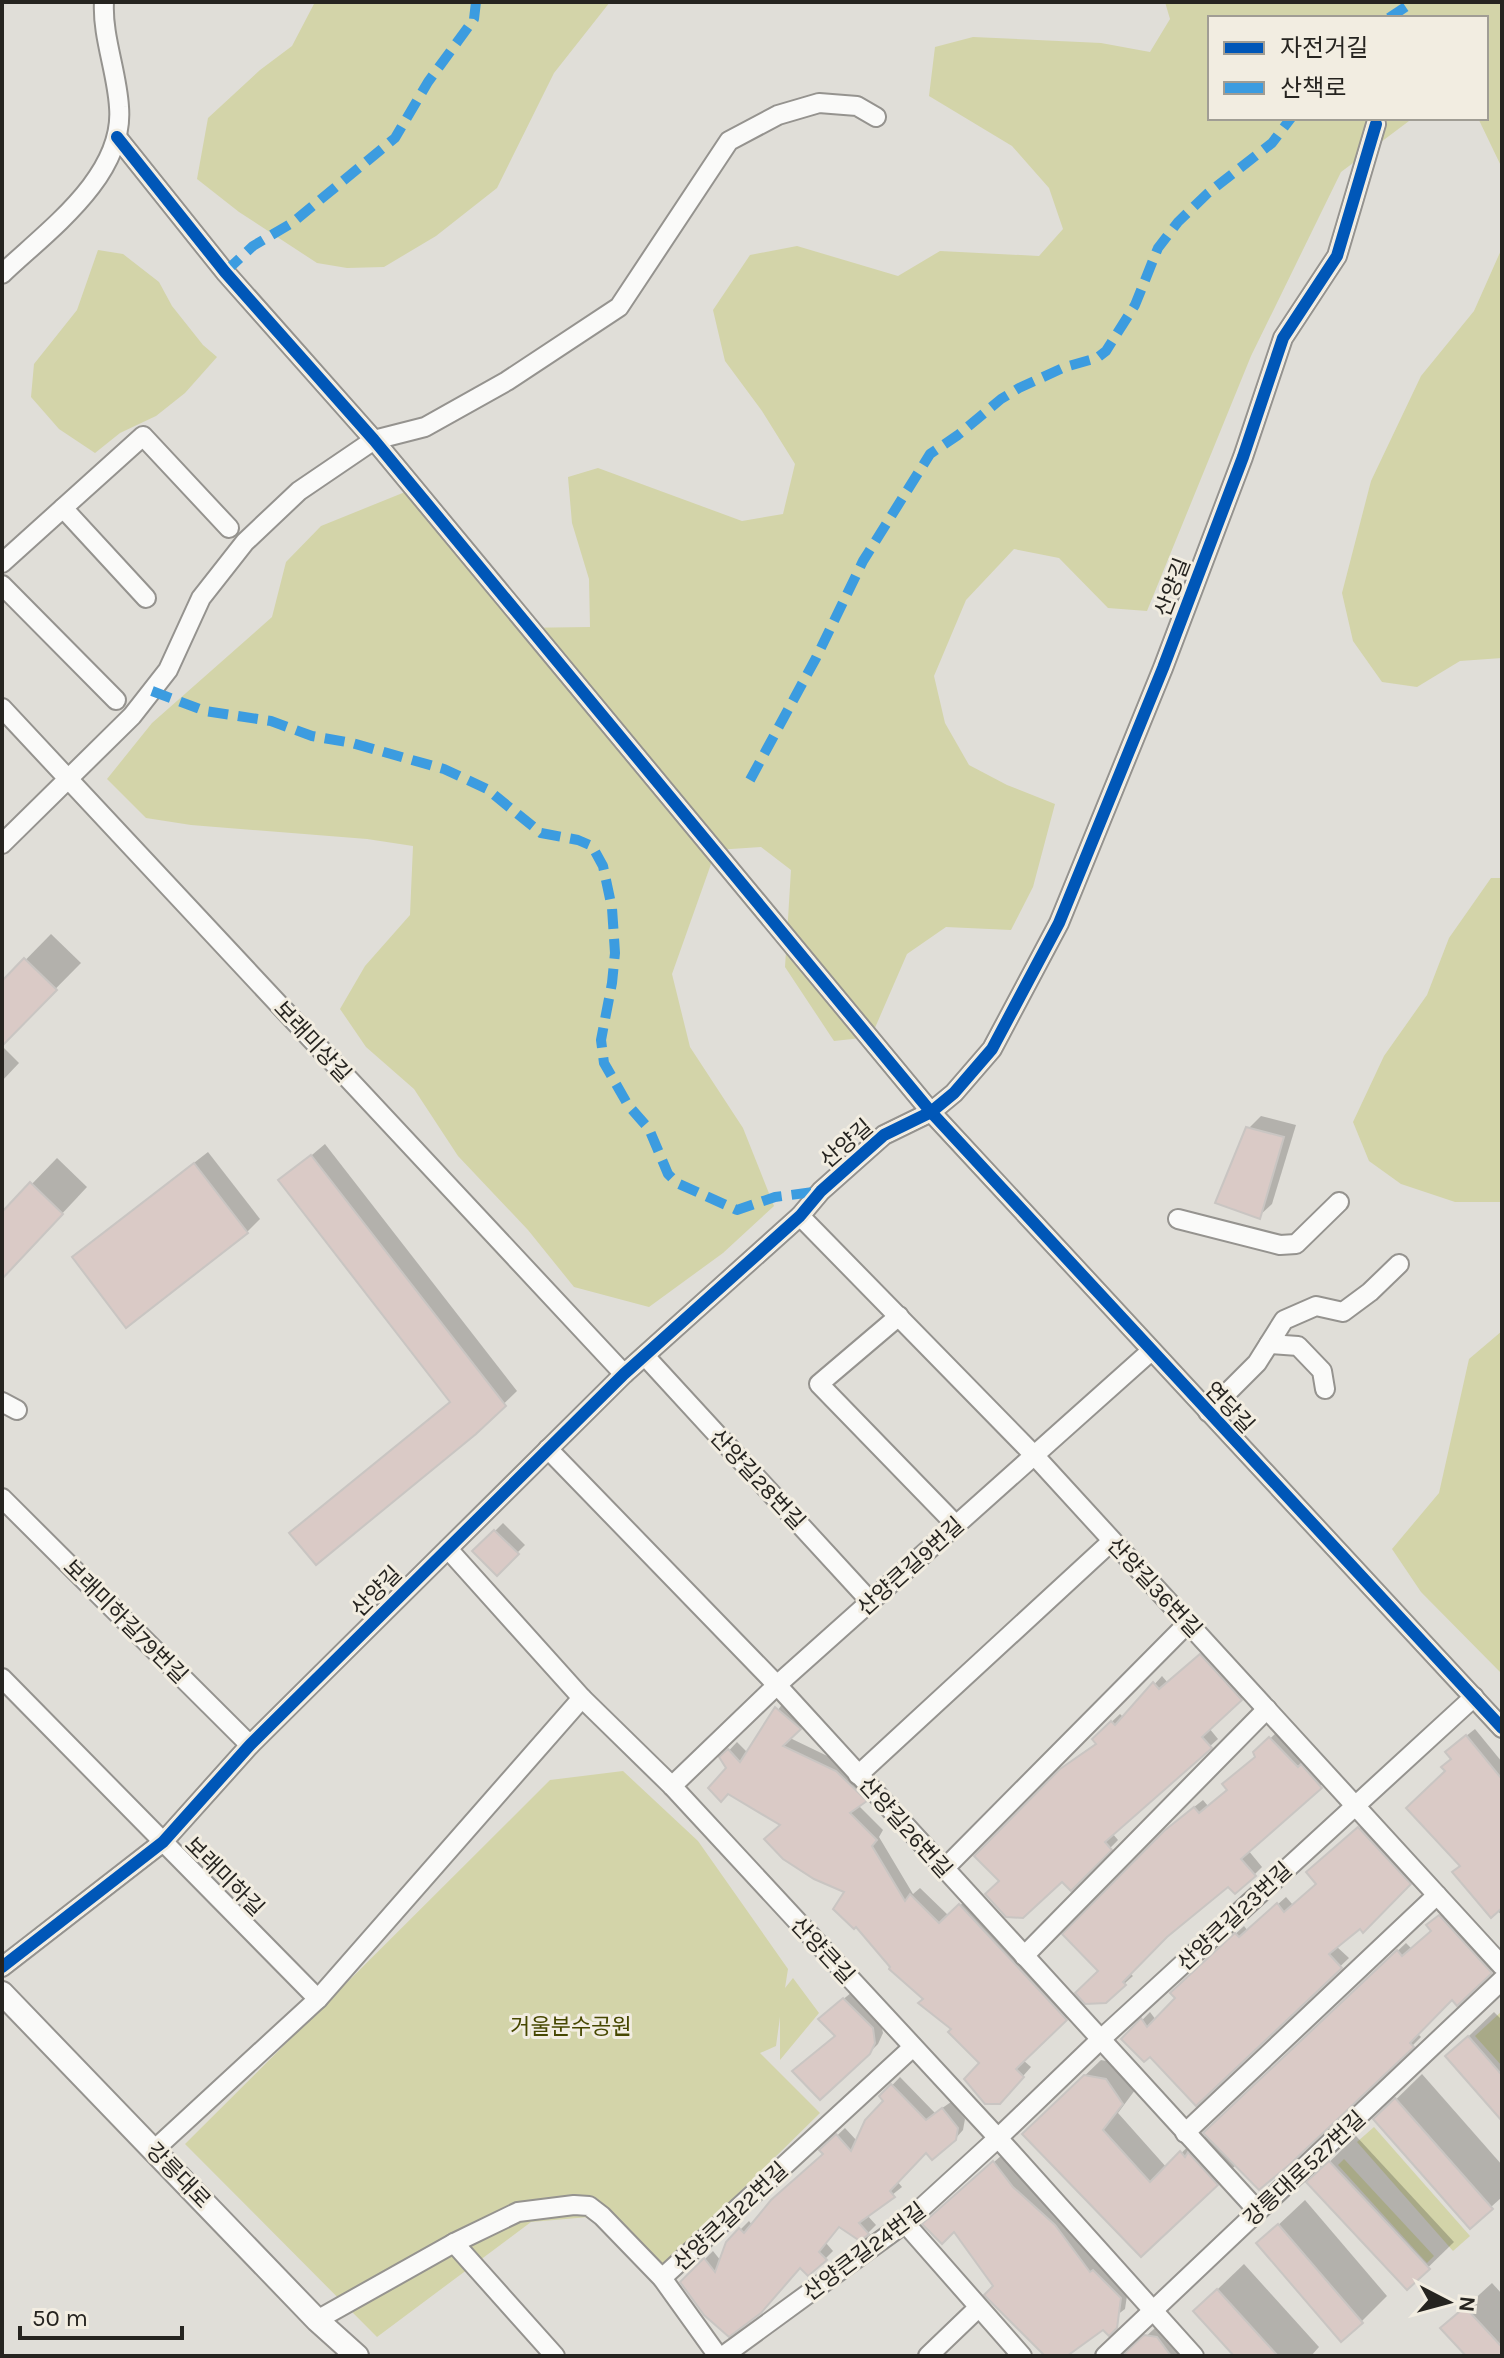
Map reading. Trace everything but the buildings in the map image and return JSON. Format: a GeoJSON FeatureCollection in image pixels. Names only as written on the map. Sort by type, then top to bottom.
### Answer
{"type":"FeatureCollection","features":[{"type":"Feature","properties":{"kind":"street"},"geometry":{"type":"LineString","coordinates":[[2,274],[73,207],[110,158],[117,137],[120,109],[104,2]]}},
{"type":"Feature","properties":{"kind":"street"},"geometry":{"type":"LineString","coordinates":[[2,844],[132,716],[168,670],[201,598],[245,542],[299,491],[374,440],[425,427],[507,381],[619,307],[729,141],[778,115],[819,103],[857,106],[876,117]]}},
{"type":"Feature","properties":{"kind":"street","name":"산양길"},"geometry":{"type":"LineString","coordinates":[[2,1967],[163,1842],[250,1745],[624,1374],[800,1216],[821,1191],[884,1135],[931,1112],[954,1093],[992,1049],[1059,923],[1174,640],[1243,457],[1283,338],[1337,256],[1376,124]]}},
{"type":"Feature","properties":{"kind":"street","name":"연당길"},"geometry":{"type":"LineString","coordinates":[[117,137],[225,272],[374,440],[931,1112],[1502,1728]]}},
{"type":"Feature","properties":{"kind":"street"},"geometry":{"type":"LineString","coordinates":[[2,563],[143,436],[229,528]]}},
{"type":"Feature","properties":{"kind":"street"},"geometry":{"type":"LineString","coordinates":[[63,508],[146,598]]}},
{"type":"Feature","properties":{"kind":"street"},"geometry":{"type":"LineString","coordinates":[[2,585],[116,700]]}},
{"type":"Feature","properties":{"kind":"street","name":"보래미상길"},"geometry":{"type":"LineString","coordinates":[[2,708],[624,1374]]}},
{"type":"Feature","properties":{"kind":"street"},"geometry":{"type":"LineString","coordinates":[[1178,1219],[1280,1245],[1296,1244],[1339,1202]]}},
{"type":"Feature","properties":{"kind":"street","name":"산양길36번길"},"geometry":{"type":"LineString","coordinates":[[800,1216],[1034,1455],[1502,1966]]}},
{"type":"Feature","properties":{"kind":"street"},"geometry":{"type":"LineString","coordinates":[[1208,1412],[1257,1363],[1284,1320],[1316,1306],[1343,1312],[1399,1264]]}},
{"type":"Feature","properties":{"kind":"street"},"geometry":{"type":"LineString","coordinates":[[899,1316],[819,1384],[956,1525]]}},
{"type":"Feature","properties":{"kind":"street"},"geometry":{"type":"LineString","coordinates":[[1269,1344],[1298,1346],[1322,1371],[1325,1389]]}},
{"type":"Feature","properties":{"kind":"street","name":"산양큰길9번길"},"geometry":{"type":"LineString","coordinates":[[672,1786],[777,1685],[1151,1351]]}},
{"type":"Feature","properties":{"kind":"street","name":"산양길28번길"},"geometry":{"type":"LineString","coordinates":[[645,1356],[870,1601]]}},
{"type":"Feature","properties":{"kind":"street","name":"산양길26번길"},"geometry":{"type":"LineString","coordinates":[[548,1449],[777,1685],[1257,2210]]}},
{"type":"Feature","properties":{"kind":"street","name":"보래미하길79번길"},"geometry":{"type":"LineString","coordinates":[[2,1498],[250,1745]]}},
{"type":"Feature","properties":{"kind":"street"},"geometry":{"type":"LineString","coordinates":[[858,1775],[1112,1541]]}},
{"type":"Feature","properties":{"kind":"street","name":"산양큰길"},"geometry":{"type":"LineString","coordinates":[[448,1549],[582,1698],[672,1786],[998,2138],[1194,2356]]}},
{"type":"Feature","properties":{"kind":"street"},"geometry":{"type":"LineString","coordinates":[[944,1869],[1188,1623]]}},
{"type":"Feature","properties":{"kind":"street","name":"보래미하길"},"geometry":{"type":"LineString","coordinates":[[2,1678],[318,1999]]}},
{"type":"Feature","properties":{"kind":"street","name":"산양큰길23번길"},"geometry":{"type":"LineString","coordinates":[[998,2138],[1100,2040],[1474,1697]]}},
{"type":"Feature","properties":{"kind":"street"},"geometry":{"type":"LineString","coordinates":[[155,2149],[318,1999],[582,1698]]}},
{"type":"Feature","properties":{"kind":"street"},"geometry":{"type":"LineString","coordinates":[[1024,1956],[1267,1709]]}},
{"type":"Feature","properties":{"kind":"street"},"geometry":{"type":"LineString","coordinates":[[1185,2133],[1437,1895]]}},
{"type":"Feature","properties":{"kind":"street","name":"강릉대로527번길"},"geometry":{"type":"LineString","coordinates":[[1105,2356],[1502,1980]]}},
{"type":"Feature","properties":{"kind":"street","name":"강릉대로"},"geometry":{"type":"LineString","coordinates":[[2,1993],[317,2320],[357,2356]]}},
{"type":"Feature","properties":{"kind":"street","name":"산양큰길22번길"},"geometry":{"type":"LineString","coordinates":[[317,2320],[454,2243],[518,2212],[564,2205],[589,2206],[662,2278],[913,2047]]}},
{"type":"Feature","properties":{"kind":"street","name":"산양큰길24번길"},"geometry":{"type":"LineString","coordinates":[[720,2356],[905,2223],[998,2138]]}},
{"type":"Feature","properties":{"kind":"street"},"geometry":{"type":"LineString","coordinates":[[905,2223],[1022,2356]]}},
{"type":"Feature","properties":{"kind":"street"},"geometry":{"type":"LineString","coordinates":[[454,2243],[555,2356]]}},
{"type":"Feature","properties":{"kind":"street"},"geometry":{"type":"LineString","coordinates":[[662,2278],[720,2356]]}},
{"type":"Feature","properties":{"kind":"street"},"geometry":{"type":"LineString","coordinates":[[928,2356],[978,2308]]}},
{"type":"Feature","properties":{"kind":"green space"},"geometry":{"type":"Polygon","coordinates":[[[315,2],[610,2],[554,73],[497,188],[436,236],[384,267],[347,268],[317,263],[239,212],[197,179],[208,118],[260,70],[292,46],[315,2]]]}},
{"type":"Feature","properties":{"kind":"green space"},"geometry":{"type":"Polygon","coordinates":[[[1165,2],[1502,2],[1502,168],[1479,120],[1488,120],[1488,16],[1208,16],[1208,120],[1410,120],[1341,172],[1251,356],[1147,611],[1108,608],[1059,558],[1014,549],[966,600],[934,676],[945,723],[969,765],[1007,785],[1055,804],[1033,887],[1011,930],[946,927],[907,954],[871,1037],[834,1041],[785,967],[791,870],[761,847],[716,850],[672,974],[690,1047],[743,1128],[774,1206],[723,1253],[649,1307],[574,1287],[528,1230],[458,1156],[414,1089],[366,1047],[340,1009],[365,966],[410,915],[413,846],[146,818],[107,779],[152,723],[272,617],[286,562],[321,526],[410,490],[486,581],[516,628],[590,627],[589,579],[572,523],[568,477],[598,468],[742,521],[783,514],[795,464],[762,411],[725,361],[713,310],[750,255],[797,246],[898,276],[940,251],[1039,256],[1063,229],[1049,188],[1012,146],[929,96],[935,47],[973,37],[1101,43],[1150,52],[1170,19],[1165,2]]]}},
{"type":"Feature","properties":{"kind":"green space"},"geometry":{"type":"Polygon","coordinates":[[[1502,248],[1502,658],[1460,661],[1417,687],[1382,682],[1353,641],[1342,593],[1371,481],[1421,376],[1474,311],[1502,248]]]}},
{"type":"Feature","properties":{"kind":"green space"},"geometry":{"type":"Polygon","coordinates":[[[98,250],[123,254],[159,282],[172,306],[203,345],[217,357],[185,393],[156,416],[120,433],[95,453],[59,429],[31,397],[34,364],[77,310],[98,250]]]}},
{"type":"Feature","properties":{"kind":"green space"},"geometry":{"type":"Polygon","coordinates":[[[1491,878],[1502,878],[1502,1202],[1455,1202],[1401,1184],[1369,1161],[1353,1122],[1384,1056],[1427,995],[1449,938],[1491,878]]]}},
{"type":"Feature","properties":{"kind":"green space"},"geometry":{"type":"Polygon","coordinates":[[[1502,1331],[1502,1674],[1421,1592],[1392,1549],[1439,1493],[1469,1359],[1502,1331]]]}},
{"type":"Feature","properties":{"kind":"green space","name":"거울분수공원"},"geometry":{"type":"Polygon","coordinates":[[[623,1771],[698,1841],[788,1969],[785,1988],[793,1978],[819,2013],[780,2060],[780,2017],[776,2046],[760,2053],[820,2113],[658,2272],[589,2217],[531,2222],[377,2337],[185,2144],[550,1780],[623,1771]]]}},
{"type":"Feature","properties":{"kind":"green space"},"geometry":{"type":"Polygon","coordinates":[[[1502,2011],[1502,2066],[1475,2036],[1502,2011]]]}},
{"type":"Feature","properties":{"kind":"green space"},"geometry":{"type":"Polygon","coordinates":[[[1374,2127],[1470,2236],[1453,2251],[1357,2142],[1374,2127]]]}},
{"type":"Feature","properties":{"kind":"green space"},"geometry":{"type":"Polygon","coordinates":[[[1344,2159],[1434,2256],[1427,2263],[1338,2165],[1344,2159]]]}},
{"type":"Feature","properties":{"kind":"marked path"},"geometry":{"type":"LineString","coordinates":[[225,272],[253,246],[292,223],[395,138],[428,82],[474,19],[476,2]]}},
{"type":"Feature","properties":{"kind":"marked path"},"geometry":{"type":"LineString","coordinates":[[1392,16],[1413,2]]}},
{"type":"Feature","properties":{"kind":"marked path"},"geometry":{"type":"LineString","coordinates":[[750,780],[816,658],[863,561],[930,454],[1019,388],[1065,367],[1097,358],[1106,351],[1135,305],[1158,248],[1178,222],[1208,193],[1272,143],[1289,120]]}},
{"type":"Feature","properties":{"kind":"marked path"},"geometry":{"type":"LineString","coordinates":[[152,691],[205,711],[271,721],[312,736],[352,743],[444,769],[487,789],[541,833],[592,846],[603,866],[612,908],[615,953],[601,1040],[604,1063],[628,1105],[649,1129],[668,1174],[677,1183],[737,1210],[775,1197],[821,1191]]}},
{"type":"Feature","properties":{"kind":"cycle path"},"geometry":{"type":"LineString","coordinates":[[2,1967],[163,1842],[250,1745],[624,1374],[800,1216],[821,1191],[884,1135],[931,1112],[954,1093],[992,1049],[1059,923],[1163,668],[1243,457],[1283,338],[1337,256],[1376,124]]}},
{"type":"Feature","properties":{"kind":"cycle path"},"geometry":{"type":"LineString","coordinates":[[117,137],[225,272],[374,440],[931,1112],[1502,1728]]}}]}
